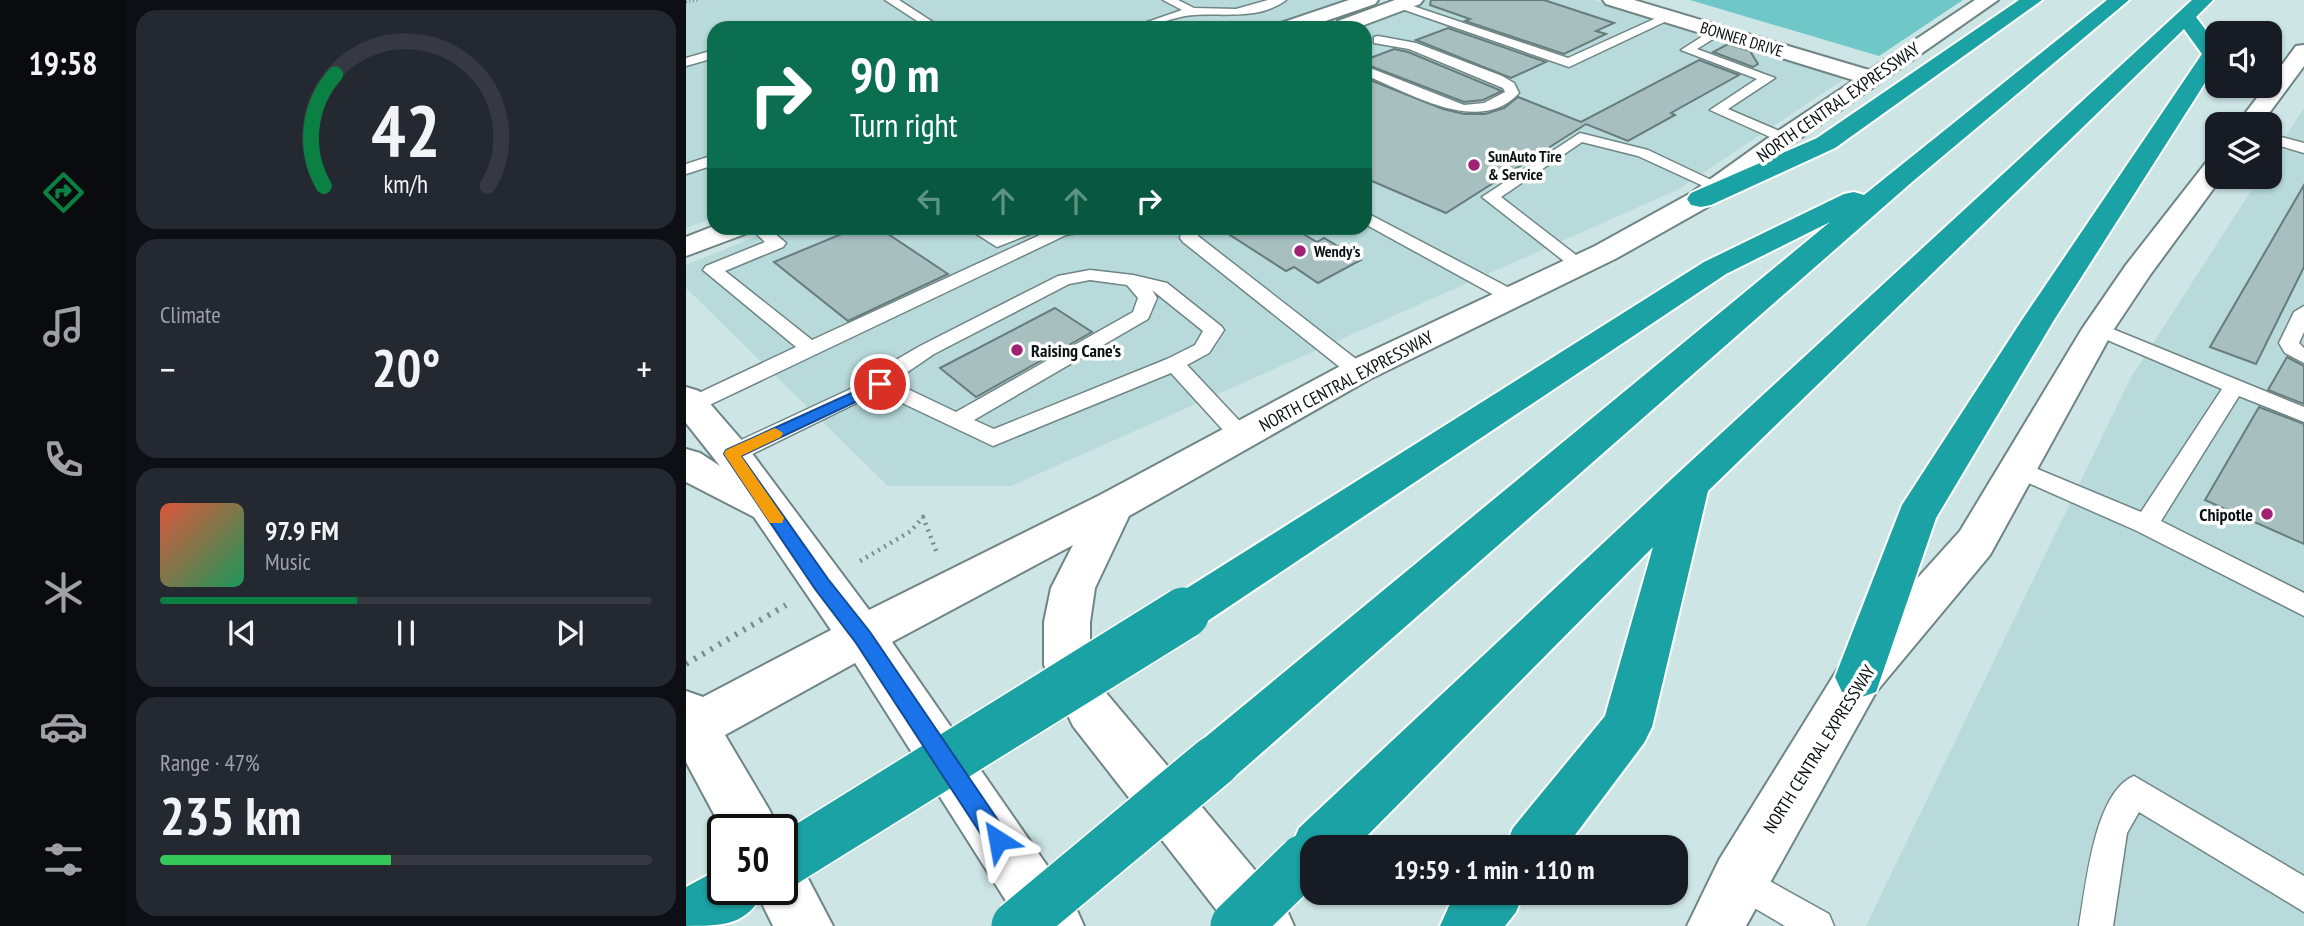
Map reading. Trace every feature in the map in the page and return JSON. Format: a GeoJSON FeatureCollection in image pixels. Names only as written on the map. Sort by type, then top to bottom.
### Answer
{"type":"FeatureCollection","features":[{"type":"Feature","properties":{"kind":"highway"},"geometry":{"type":"LineString","coordinates":[[1710,193],[1826,143],[2032,0]]}},
{"type":"Feature","properties":{"kind":"highway"},"geometry":{"type":"LineString","coordinates":[[1017,926],[1903,176],[2119,0]]}},
{"type":"Feature","properties":{"kind":"highway"},"geometry":{"type":"LineString","coordinates":[[1330,835],[1690,485],[2194,8],[2213,54],[2038,320],[1916,516],[1859,677]]}},
{"type":"Feature","properties":{"kind":"highway"},"geometry":{"type":"LineString","coordinates":[[798,853],[1184,613],[1715,268],[1903,176]]}},
{"type":"Feature","properties":{"kind":"highway"},"geometry":{"type":"LineString","coordinates":[[1542,835],[1628,727],[1690,485]]}},
{"type":"Feature","properties":{"kind":"highway"},"geometry":{"type":"LineString","coordinates":[[1236,926],[1300,865]]}},
{"type":"Feature","properties":{"kind":"highway"},"geometry":{"type":"LineString","coordinates":[[686,919],[710,905]]}},
{"type":"Feature","properties":{"kind":"highway"},"geometry":{"type":"LineString","coordinates":[[1469,926],[1486,905]]}},
{"type":"Feature","properties":{"kind":"main road"},"geometry":{"type":"LineString","coordinates":[[1306,21],[1368,0]]}},
{"type":"Feature","properties":{"kind":"main road","name":"BONNER DRIVE"},"geometry":{"type":"LineString","coordinates":[[1613,0],[1669,9],[1880,72]]}},
{"type":"Feature","properties":{"kind":"main road","name":"NORTH CENTRAL EXPRESSWAY"},"geometry":{"type":"LineString","coordinates":[[689,724],[1114,506],[1358,371],[1580,265],[1710,193],[1784,138],[1988,0]]}},
{"type":"Feature","properties":{"kind":"main road"},"geometry":{"type":"LineString","coordinates":[[1372,24],[1407,2]]}},
{"type":"Feature","properties":{"kind":"main road","name":"BONNER DRIVE"},"geometry":{"type":"LineString","coordinates":[[1669,9],[1717,32],[1880,72]]}},
{"type":"Feature","properties":{"kind":"main road"},"geometry":{"type":"LineString","coordinates":[[2258,112],[2304,51]]}},
{"type":"Feature","properties":{"kind":"main road","name":"NORTH CENTRAL EXPRESSWAY"},"geometry":{"type":"LineString","coordinates":[[1716,926],[1739,880],[1859,677],[1975,543],[2098,329],[2137,271],[2205,182]]}},
{"type":"Feature","properties":{"kind":"main road"},"geometry":{"type":"LineString","coordinates":[[686,247],[717,235]]}},
{"type":"Feature","properties":{"kind":"main road"},"geometry":{"type":"LineString","coordinates":[[688,402],[732,454],[827,591],[863,637],[1055,926]]}},
{"type":"Feature","properties":{"kind":"main road"},"geometry":{"type":"LineString","coordinates":[[686,463],[768,507]]}},
{"type":"Feature","properties":{"kind":"main road"},"geometry":{"type":"LineString","coordinates":[[1114,506],[1073,588],[1067,622],[1067,665],[1090,710],[1265,926]]}},
{"type":"Feature","properties":{"kind":"main road"},"geometry":{"type":"LineString","coordinates":[[689,724],[742,814]]}},
{"type":"Feature","properties":{"kind":"main road"},"geometry":{"type":"LineString","coordinates":[[792,905],[804,926]]}},
{"type":"Feature","properties":{"kind":"lane"},"geometry":{"type":"LineString","coordinates":[[895,2],[918,0]]}},
{"type":"Feature","properties":{"kind":"lane"},"geometry":{"type":"LineString","coordinates":[[1169,0],[1192,11]]}},
{"type":"Feature","properties":{"kind":"lane"},"geometry":{"type":"LineString","coordinates":[[1159,21],[1192,11],[1237,13],[1280,0]]}},
{"type":"Feature","properties":{"kind":"lane"},"geometry":{"type":"LineString","coordinates":[[895,2],[925,21]]}},
{"type":"Feature","properties":{"kind":"lane"},"geometry":{"type":"LineString","coordinates":[[1407,2],[1569,63],[1669,9]]}},
{"type":"Feature","properties":{"kind":"lane"},"geometry":{"type":"LineString","coordinates":[[1717,32],[1686,50],[1768,78],[1717,110],[1784,138]]}},
{"type":"Feature","properties":{"kind":"lane"},"geometry":{"type":"LineString","coordinates":[[1372,36],[1412,46],[1485,74],[1509,86],[1512,93],[1499,103],[1478,110],[1462,109],[1372,73]]}},
{"type":"Feature","properties":{"kind":"lane"},"geometry":{"type":"LineString","coordinates":[[686,62],[707,56]]}},
{"type":"Feature","properties":{"kind":"lane"},"geometry":{"type":"LineString","coordinates":[[1580,265],[1490,197],[1580,137],[1643,153],[1710,193]]}},
{"type":"Feature","properties":{"kind":"lane"},"geometry":{"type":"LineString","coordinates":[[2282,142],[2304,148]]}},
{"type":"Feature","properties":{"kind":"lane"},"geometry":{"type":"LineString","coordinates":[[686,169],[707,162]]}},
{"type":"Feature","properties":{"kind":"lane"},"geometry":{"type":"LineString","coordinates":[[1372,221],[1512,297]]}},
{"type":"Feature","properties":{"kind":"lane"},"geometry":{"type":"LineString","coordinates":[[767,235],[777,243],[712,270],[811,349]]}},
{"type":"Feature","properties":{"kind":"lane"},"geometry":{"type":"LineString","coordinates":[[986,235],[997,242],[1013,235]]}},
{"type":"Feature","properties":{"kind":"lane"},"geometry":{"type":"LineString","coordinates":[[688,402],[811,349],[1053,235]]}},
{"type":"Feature","properties":{"kind":"lane"},"geometry":{"type":"LineString","coordinates":[[1189,235],[1189,238],[1358,371]]}},
{"type":"Feature","properties":{"kind":"lane"},"geometry":{"type":"LineString","coordinates":[[732,454],[880,384],[896,369],[926,350],[1064,280],[1090,275],[1133,280],[1160,287],[1214,330],[1202,349],[1174,364],[993,438],[880,384]]}},
{"type":"Feature","properties":{"kind":"lane"},"geometry":{"type":"LineString","coordinates":[[956,421],[1141,315],[1148,298],[1133,280]]}},
{"type":"Feature","properties":{"kind":"lane"},"geometry":{"type":"LineString","coordinates":[[2304,313],[2289,343],[2292,349],[2304,357]]}},
{"type":"Feature","properties":{"kind":"lane"},"geometry":{"type":"LineString","coordinates":[[2098,329],[2304,415]]}},
{"type":"Feature","properties":{"kind":"lane"},"geometry":{"type":"LineString","coordinates":[[1174,364],[1241,436]]}},
{"type":"Feature","properties":{"kind":"lane"},"geometry":{"type":"LineString","coordinates":[[2146,524],[2235,386]]}},
{"type":"Feature","properties":{"kind":"lane"},"geometry":{"type":"LineString","coordinates":[[2016,468],[2146,524],[2304,605]]}},
{"type":"Feature","properties":{"kind":"lane"},"geometry":{"type":"LineString","coordinates":[[2096,926],[2112,829],[2134,791],[2304,895]]}},
{"type":"Feature","properties":{"kind":"lane"},"geometry":{"type":"LineString","coordinates":[[1739,880],[1817,926]]}},
{"type":"Feature","properties":{"kind":"path"},"geometry":{"type":"LineString","coordinates":[[686,2],[699,0]]}},
{"type":"Feature","properties":{"kind":"shaded area"},"geometry":{"type":"Polygon","coordinates":[[[686,0],[1350,0],[1289,21],[707,21],[707,220],[686,228],[686,0]]]}},
{"type":"Feature","properties":{"kind":"shaded area"},"geometry":{"type":"Polygon","coordinates":[[[1426,0],[1593,0],[1844,79],[1679,189],[1011,486],[888,486],[686,288],[686,265],[760,235],[1372,235],[1372,21],[1368,21],[1426,0]]]}},
{"type":"Feature","properties":{"kind":"shaded area"},"geometry":{"type":"Polygon","coordinates":[[[1690,0],[1963,0],[1879,56],[1690,0]]]}},
{"type":"Feature","properties":{"kind":"shaded area"},"geometry":{"type":"Polygon","coordinates":[[[2304,108],[2304,926],[1866,926],[2130,379],[2252,189],[2282,189],[2282,142],[2304,108]]]}},
{"type":"Feature","properties":{"kind":"building"},"geometry":{"type":"Polygon","coordinates":[[[1431,0],[1544,0],[1614,23],[1596,31],[1606,34],[1564,54],[1465,21],[1470,19],[1430,5],[1431,0]]]}},
{"type":"Feature","properties":{"kind":"building"},"geometry":{"type":"Polygon","coordinates":[[[1448,28],[1546,62],[1511,78],[1416,40],[1448,28]]]}},
{"type":"Feature","properties":{"kind":"building"},"geometry":{"type":"Polygon","coordinates":[[[1728,44],[1750,51],[1758,64],[1753,67],[1713,52],[1728,44]]]}},
{"type":"Feature","properties":{"kind":"building"},"geometry":{"type":"Polygon","coordinates":[[[1394,49],[1408,52],[1502,91],[1483,100],[1464,102],[1372,67],[1372,57],[1394,49]]]}},
{"type":"Feature","properties":{"kind":"building"},"geometry":{"type":"Polygon","coordinates":[[[1699,60],[1739,75],[1628,141],[1586,124],[1446,213],[1372,181],[1372,81],[1443,109],[1464,114],[1485,114],[1504,108],[1518,97],[1581,122],[1699,60]]]}},
{"type":"Feature","properties":{"kind":"building"},"geometry":{"type":"Polygon","coordinates":[[[2304,185],[2304,267],[2256,364],[2210,347],[2304,185]]]}},
{"type":"Feature","properties":{"kind":"building"},"geometry":{"type":"Polygon","coordinates":[[[839,235],[890,235],[948,274],[848,321],[774,262],[839,235]]]}},
{"type":"Feature","properties":{"kind":"building","name":"Wendy's"},"geometry":{"type":"Polygon","coordinates":[[[1230,235],[1305,235],[1317,242],[1324,238],[1361,260],[1318,283],[1294,267],[1286,271],[1230,235]]]}},
{"type":"Feature","properties":{"kind":"building","name":"Raising Cane's"},"geometry":{"type":"Polygon","coordinates":[[[1055,308],[1092,332],[976,397],[940,368],[1055,308]]]}},
{"type":"Feature","properties":{"kind":"building"},"geometry":{"type":"Polygon","coordinates":[[[2287,357],[2304,366],[2304,404],[2268,390],[2287,357]]]}},
{"type":"Feature","properties":{"kind":"building"},"geometry":{"type":"Polygon","coordinates":[[[2259,407],[2304,424],[2304,544],[2205,500],[2259,407]]]}},
{"type":"Feature","properties":{"kind":"slow traffic"},"geometry":{"type":"LineString","coordinates":[[775,433],[732,454],[776,518]]}},
{"type":"Feature","properties":{"kind":"place","name":"SunAuto Tire & Service"},"geometry":{"type":"Point","coordinates":[1474,165]}},
{"type":"Feature","properties":{"kind":"place","name":"Wendy's"},"geometry":{"type":"Point","coordinates":[1300,251]}},
{"type":"Feature","properties":{"kind":"place","name":"Raising Cane's"},"geometry":{"type":"Point","coordinates":[1017,350]}},
{"type":"Feature","properties":{"kind":"place","name":"Chipotle"},"geometry":{"type":"Point","coordinates":[2267,514]}},
{"type":"Feature","properties":{"kind":"route"},"geometry":{"type":"LineString","coordinates":[[880,384],[732,454],[822,584],[863,637],[998,840]]}}]}
